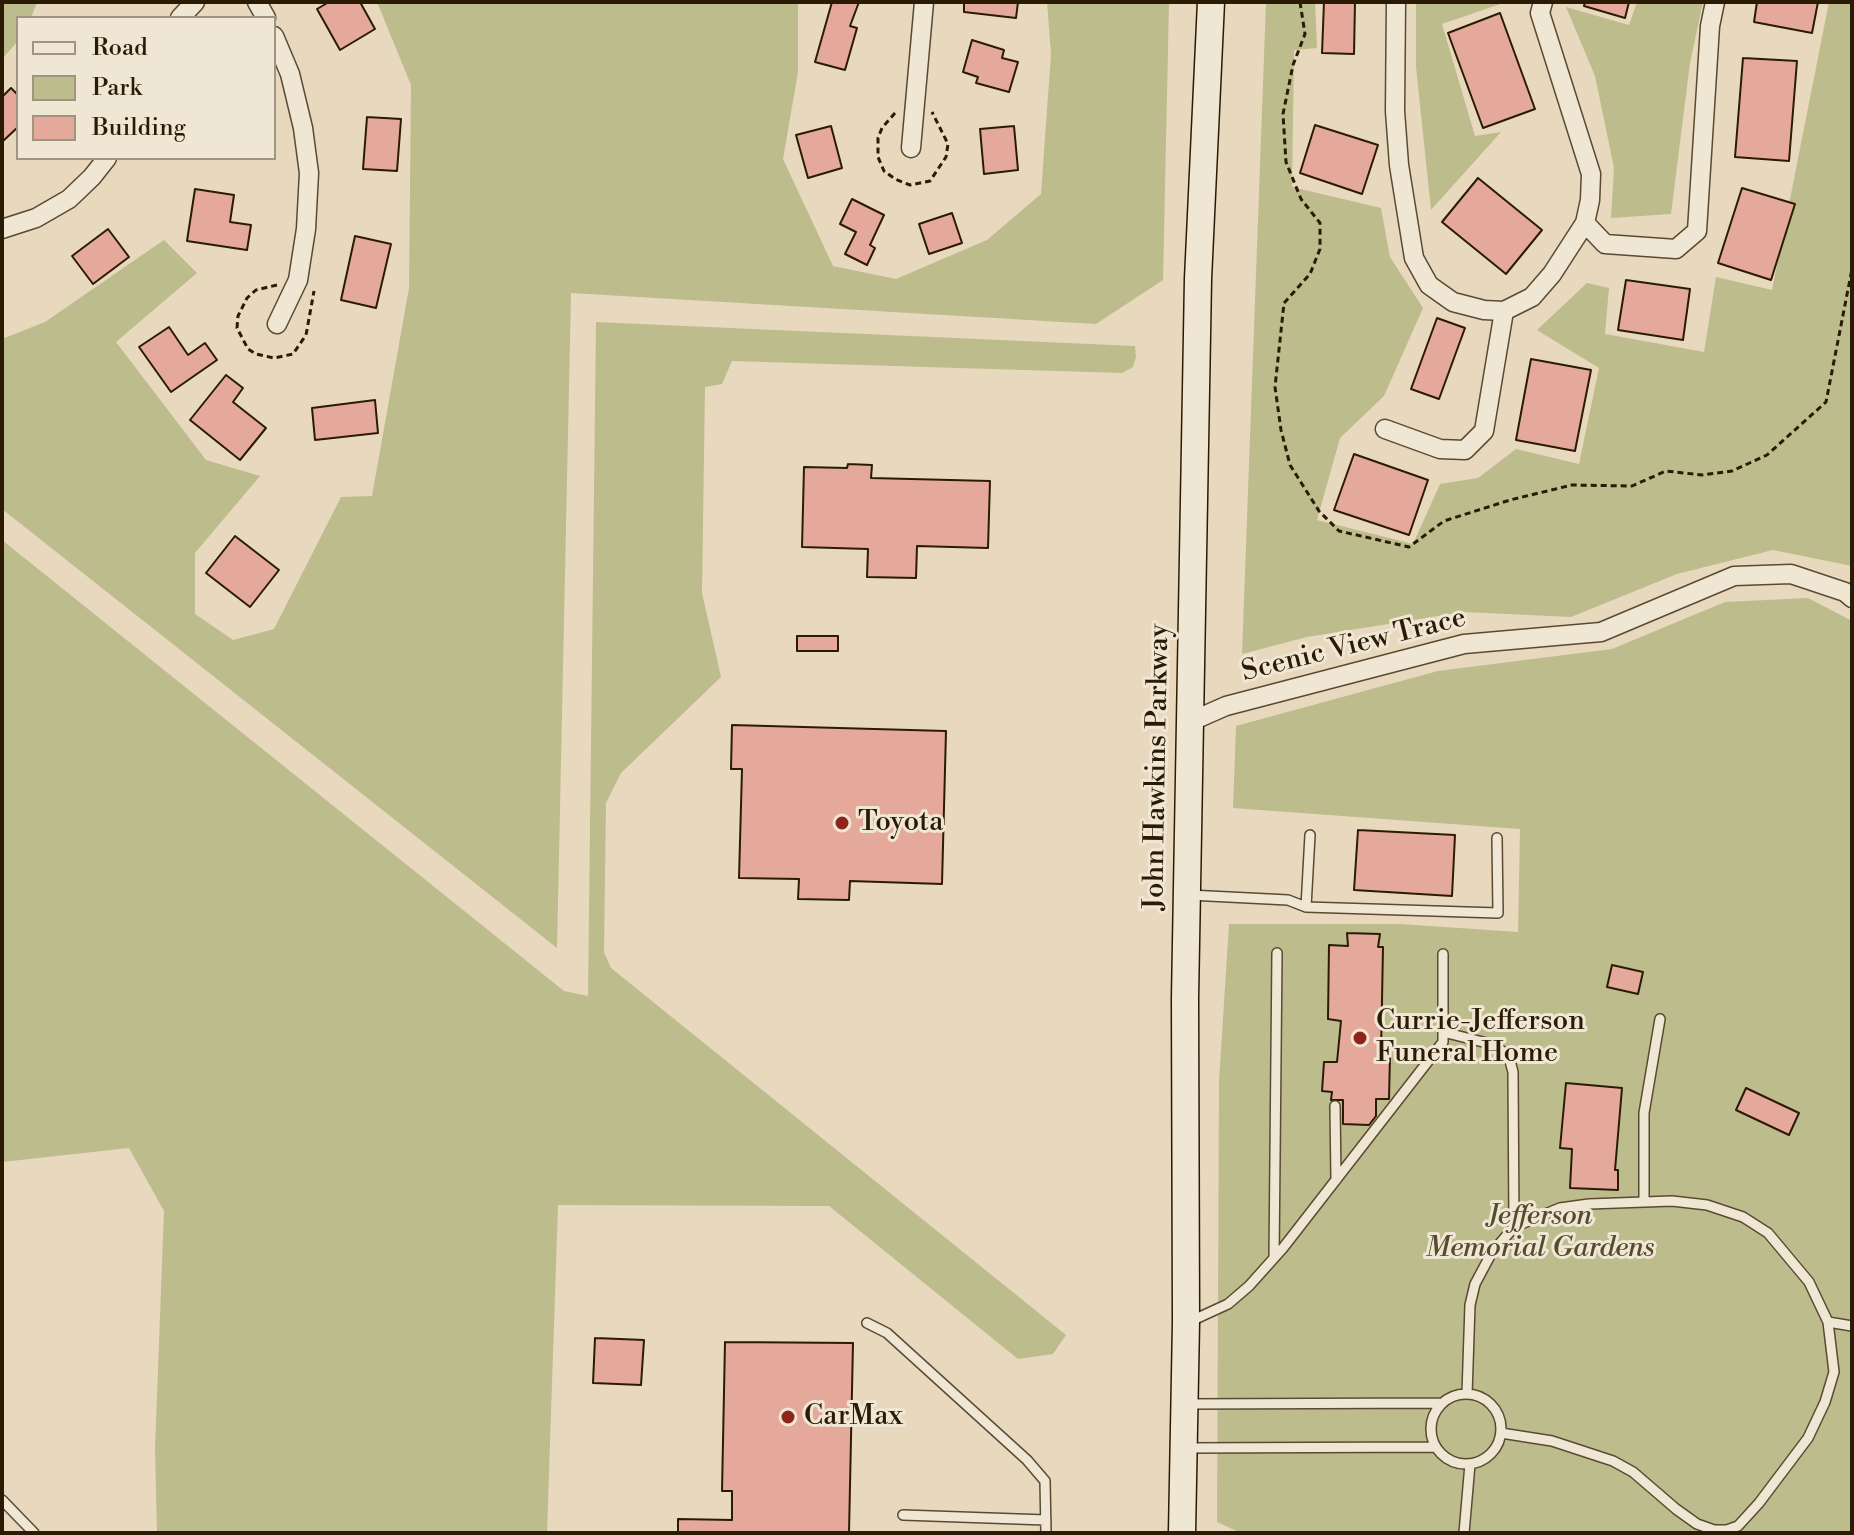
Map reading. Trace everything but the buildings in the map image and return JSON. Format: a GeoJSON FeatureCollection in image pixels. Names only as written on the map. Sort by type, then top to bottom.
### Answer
{"type":"FeatureCollection","features":[{"type":"Feature","properties":{"kind":"main road","name":"John Hawkins Parkway"},"geometry":{"type":"LineString","coordinates":[[1182,1533],[1186,1322],[1185,998],[1198,279],[1211,2]]}},
{"type":"Feature","properties":{"kind":"street"},"geometry":{"type":"LineString","coordinates":[[911,148],[924,2]]}},
{"type":"Feature","properties":{"kind":"street"},"geometry":{"type":"LineString","coordinates":[[1396,2],[1395,111],[1399,165],[1414,258],[1429,285],[1453,302],[1484,310],[1504,311],[1532,297],[1552,274],[1585,223],[1590,200],[1591,174],[1540,13],[1543,2]]}},
{"type":"Feature","properties":{"kind":"street"},"geometry":{"type":"LineString","coordinates":[[1585,223],[1605,244],[1676,249],[1697,231],[1710,26],[1715,2]]}},
{"type":"Feature","properties":{"kind":"street"},"geometry":{"type":"LineString","coordinates":[[276,41],[290,74],[303,128],[309,173],[306,229],[298,280],[277,324]]}},
{"type":"Feature","properties":{"kind":"street"},"geometry":{"type":"LineString","coordinates":[[2,229],[36,218],[69,199],[105,160]]}},
{"type":"Feature","properties":{"kind":"street"},"geometry":{"type":"LineString","coordinates":[[1385,429],[1440,449],[1465,450],[1484,431],[1504,311]]}},
{"type":"Feature","properties":{"kind":"street","name":"Scenic View Trace"},"geometry":{"type":"LineString","coordinates":[[1192,721],[1226,706],[1464,644],[1601,632],[1734,576],[1791,574],[1845,592],[1852,598]]}},
{"type":"Feature","properties":{"kind":"lane"},"geometry":{"type":"LineString","coordinates":[[1306,907],[1310,835]]}},
{"type":"Feature","properties":{"kind":"lane"},"geometry":{"type":"LineString","coordinates":[[1189,895],[1288,900],[1306,907],[1498,913],[1497,838]]}},
{"type":"Feature","properties":{"kind":"lane"},"geometry":{"type":"LineString","coordinates":[[1274,1258],[1277,953]]}},
{"type":"Feature","properties":{"kind":"lane"},"geometry":{"type":"LineString","coordinates":[[1186,1322],[1228,1304],[1249,1286],[1443,1042],[1443,954]]}},
{"type":"Feature","properties":{"kind":"lane"},"geometry":{"type":"LineString","coordinates":[[1644,1202],[1644,1113],[1660,1019]]}},
{"type":"Feature","properties":{"kind":"lane"},"geometry":{"type":"LineString","coordinates":[[1443,1032],[1491,1044],[1510,1061],[1513,1072],[1514,1227]]}},
{"type":"Feature","properties":{"kind":"lane"},"geometry":{"type":"LineString","coordinates":[[1335,1106],[1336,1180]]}},
{"type":"Feature","properties":{"kind":"lane"},"geometry":{"type":"LineString","coordinates":[[1467,1394],[1470,1305],[1475,1284],[1491,1254],[1514,1227],[1560,1208],[1672,1201],[1707,1205],[1743,1217],[1768,1233],[1809,1282],[1828,1322],[1834,1372],[1825,1402],[1808,1438],[1759,1503],[1738,1526],[1728,1532],[1697,1524],[1633,1472],[1613,1461],[1552,1441],[1501,1433]]}},
{"type":"Feature","properties":{"kind":"lane"},"geometry":{"type":"LineString","coordinates":[[1828,1322],[1852,1326]]}},
{"type":"Feature","properties":{"kind":"lane"},"geometry":{"type":"LineString","coordinates":[[867,1323],[887,1333],[1027,1460],[1045,1481],[1046,1533]]}},
{"type":"Feature","properties":{"kind":"lane"},"geometry":{"type":"LineString","coordinates":[[1183,1404],[1442,1403],[1467,1394],[1488,1402],[1500,1421],[1501,1433],[1491,1454],[1482,1461],[1470,1464],[1448,1460],[1435,1447],[1430,1431],[1432,1420],[1442,1403]]}},
{"type":"Feature","properties":{"kind":"lane"},"geometry":{"type":"LineString","coordinates":[[1183,1448],[1435,1447]]}},
{"type":"Feature","properties":{"kind":"lane"},"geometry":{"type":"LineString","coordinates":[[1464,1533],[1470,1464]]}},
{"type":"Feature","properties":{"kind":"lane"},"geometry":{"type":"LineString","coordinates":[[2,1500],[34,1533]]}},
{"type":"Feature","properties":{"kind":"lane"},"geometry":{"type":"LineString","coordinates":[[903,1515],[1046,1520]]}},
{"type":"Feature","properties":{"kind":"green space"},"geometry":{"type":"Polygon","coordinates":[[[2,2],[37,2],[32,16],[16,16],[16,43],[2,59],[2,2]]]}},
{"type":"Feature","properties":{"kind":"green space"},"geometry":{"type":"Polygon","coordinates":[[[377,2],[798,2],[798,72],[783,159],[833,266],[896,279],[987,240],[1041,194],[1051,54],[1047,2],[1169,2],[1163,280],[1096,324],[571,293],[557,948],[2,509],[2,339],[45,322],[164,240],[197,273],[116,342],[206,460],[260,476],[195,553],[195,614],[233,640],[274,629],[341,497],[372,496],[409,288],[411,85],[377,2]]]}},
{"type":"Feature","properties":{"kind":"green space"},"geometry":{"type":"Polygon","coordinates":[[[1266,2],[1315,2],[1317,48],[1294,50],[1292,187],[1381,208],[1390,257],[1423,308],[1384,396],[1340,438],[1317,520],[1413,544],[1440,484],[1478,478],[1516,449],[1579,464],[1599,368],[1537,330],[1587,283],[1609,288],[1605,334],[1704,352],[1716,277],[1772,290],[1829,2],[1852,2],[1852,566],[1773,550],[1677,574],[1571,617],[1463,612],[1307,637],[1242,654],[1266,2]]]}},
{"type":"Feature","properties":{"kind":"green space"},"geometry":{"type":"Polygon","coordinates":[[[1416,2],[1506,2],[1442,24],[1475,136],[1501,132],[1431,210],[1416,67],[1416,2]]]}},
{"type":"Feature","properties":{"kind":"green space"},"geometry":{"type":"Polygon","coordinates":[[[1637,2],[1703,2],[1690,63],[1671,214],[1611,218],[1614,168],[1595,76],[1566,7],[1629,25],[1637,2]]]}},
{"type":"Feature","properties":{"kind":"green space"},"geometry":{"type":"Polygon","coordinates":[[[596,322],[1135,346],[1133,367],[1122,373],[732,361],[722,384],[705,387],[702,593],[721,677],[621,773],[606,803],[604,952],[611,968],[1066,1335],[1053,1354],[1018,1359],[829,1206],[558,1205],[547,1533],[157,1533],[155,1448],[164,1211],[129,1148],[2,1162],[2,540],[564,991],[588,996],[596,322]]]}},
{"type":"Feature","properties":{"kind":"green space","name":"Jefferson Memorial Gardens"},"geometry":{"type":"Polygon","coordinates":[[[1808,598],[1852,621],[1852,1533],[1241,1533],[1217,1522],[1219,1082],[1229,924],[1400,924],[1518,932],[1520,829],[1233,808],[1236,726],[1438,671],[1612,649],[1725,602],[1808,598]]]}},
{"type":"Feature","properties":{"kind":"place","name":"Toyota"},"geometry":{"type":"Point","coordinates":[842,823]}},
{"type":"Feature","properties":{"kind":"place","name":"Currie-Jefferson Funeral Home"},"geometry":{"type":"Point","coordinates":[1360,1038]}},
{"type":"Feature","properties":{"kind":"place","name":"CarMax"},"geometry":{"type":"Point","coordinates":[788,1417]}}]}
